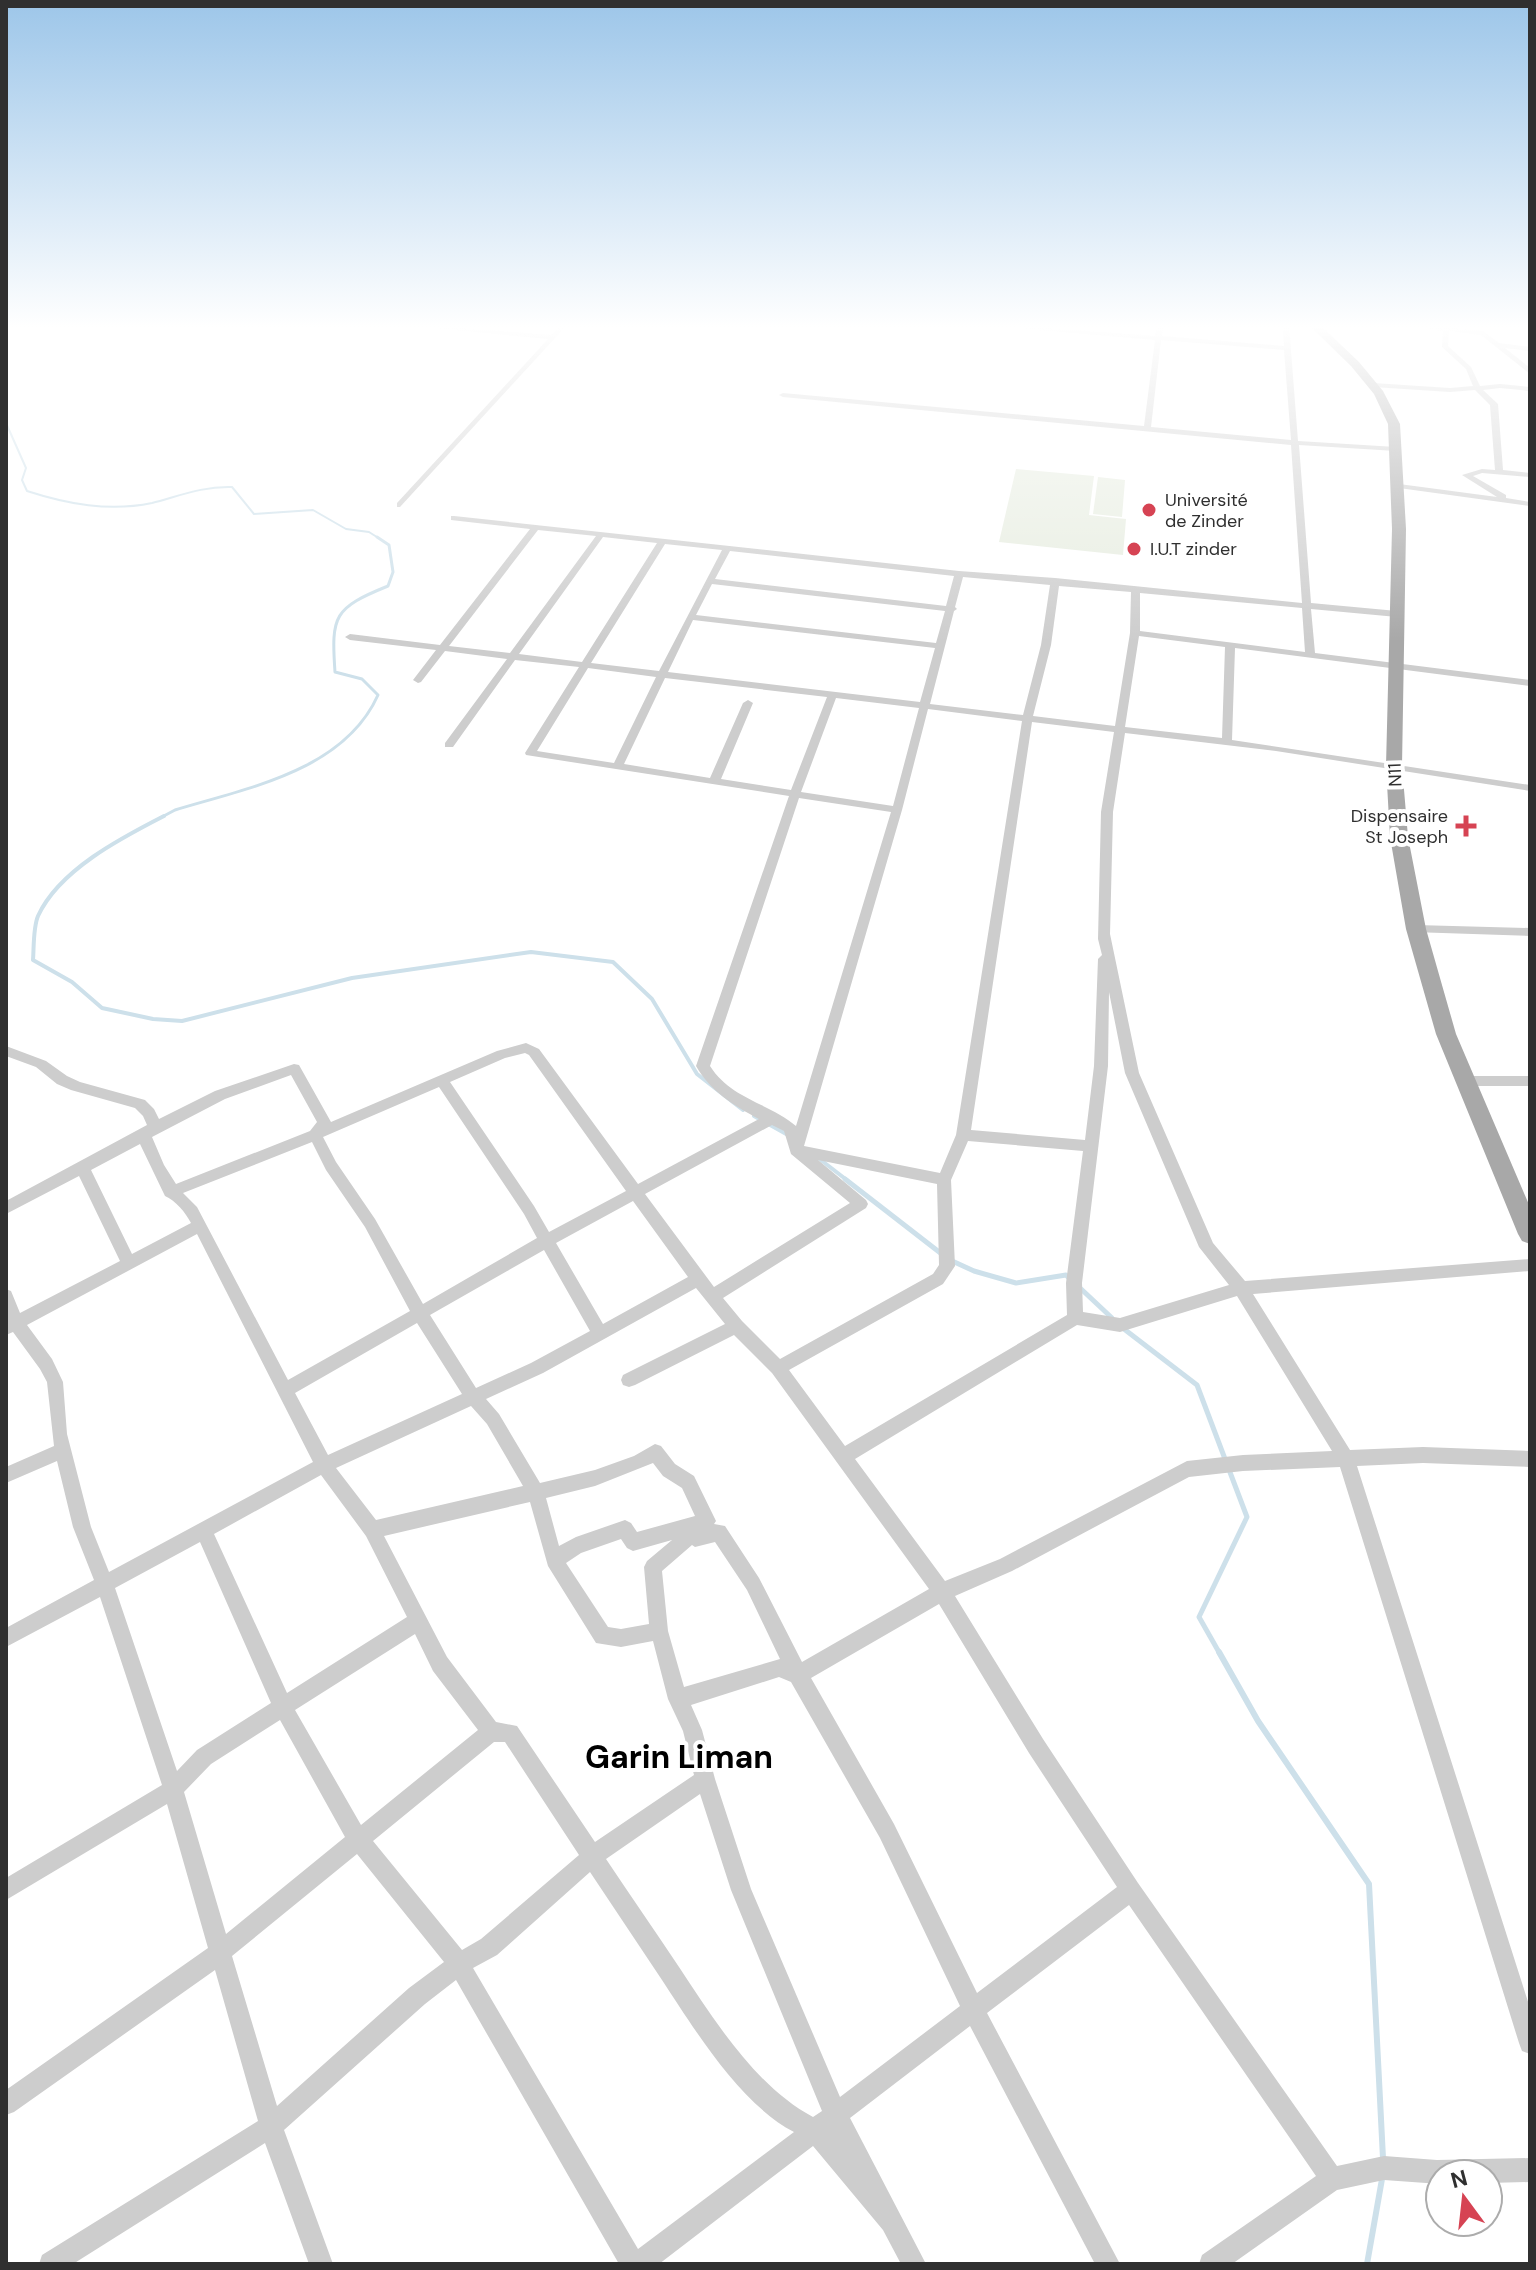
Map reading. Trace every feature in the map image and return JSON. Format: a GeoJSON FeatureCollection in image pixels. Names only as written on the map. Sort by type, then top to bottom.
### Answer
{"type":"FeatureCollection","features":[{"type":"Feature","properties":{"kind":"main road","name":"N11"},"geometry":{"type":"LineString","coordinates":[[1393,431],[1399,486],[1394,766],[1399,837],[1416,929],[1442,1022],[1527,1221]]}},
{"type":"Feature","properties":{"kind":"street"},"geometry":{"type":"LineString","coordinates":[[400,505],[467,431]]}},
{"type":"Feature","properties":{"kind":"street"},"geometry":{"type":"LineString","coordinates":[[1168,431],[1396,449]]}},
{"type":"Feature","properties":{"kind":"street"},"geometry":{"type":"LineString","coordinates":[[1295,431],[1310,655]]}},
{"type":"Feature","properties":{"kind":"street"},"geometry":{"type":"LineString","coordinates":[[1496,431],[1499,471]]}},
{"type":"Feature","properties":{"kind":"street"},"geometry":{"type":"LineString","coordinates":[[1510,501],[1466,475],[1499,471],[1530,475]]}},
{"type":"Feature","properties":{"kind":"street"},"geometry":{"type":"LineString","coordinates":[[1399,486],[1530,504]]}},
{"type":"Feature","properties":{"kind":"street"},"geometry":{"type":"LineString","coordinates":[[454,518],[959,574],[1397,614]]}},
{"type":"Feature","properties":{"kind":"street"},"geometry":{"type":"LineString","coordinates":[[418,680],[535,528]]}},
{"type":"Feature","properties":{"kind":"street"},"geometry":{"type":"LineString","coordinates":[[449,745],[600,536]]}},
{"type":"Feature","properties":{"kind":"street"},"geometry":{"type":"LineString","coordinates":[[661,543],[530,753],[897,810]]}},
{"type":"Feature","properties":{"kind":"street"},"geometry":{"type":"LineString","coordinates":[[617,767],[661,674],[727,549]]}},
{"type":"Feature","properties":{"kind":"street"},"geometry":{"type":"LineString","coordinates":[[796,1150],[897,810],[959,574]]}},
{"type":"Feature","properties":{"kind":"street"},"geometry":{"type":"LineString","coordinates":[[710,581],[952,609]]}},
{"type":"Feature","properties":{"kind":"street"},"geometry":{"type":"LineString","coordinates":[[778,1368],[938,1279],[947,1266],[944,1180],[963,1135],[1027,718],[1046,645],[1055,581]]}},
{"type":"Feature","properties":{"kind":"street"},"geometry":{"type":"LineString","coordinates":[[1075,1318],[1074,1283],[1101,1066],[1104,850],[1118,731],[1135,633],[1136,589]]}},
{"type":"Feature","properties":{"kind":"street"},"geometry":{"type":"LineString","coordinates":[[690,617],[941,646]]}},
{"type":"Feature","properties":{"kind":"street"},"geometry":{"type":"LineString","coordinates":[[1135,633],[1530,683]]}},
{"type":"Feature","properties":{"kind":"street"},"geometry":{"type":"LineString","coordinates":[[350,637],[1227,742],[1530,788]]}},
{"type":"Feature","properties":{"kind":"street"},"geometry":{"type":"LineString","coordinates":[[1227,742],[1230,644]]}},
{"type":"Feature","properties":{"kind":"street"},"geometry":{"type":"LineString","coordinates":[[713,1296],[861,1204],[796,1150],[790,1128],[735,1099],[709,1078],[703,1066],[795,794],[832,696]]}},
{"type":"Feature","properties":{"kind":"street"},"geometry":{"type":"LineString","coordinates":[[714,782],[748,703]]}},
{"type":"Feature","properties":{"kind":"street"},"geometry":{"type":"LineString","coordinates":[[1416,929],[1530,932]]}},
{"type":"Feature","properties":{"kind":"street"},"geometry":{"type":"LineString","coordinates":[[1104,933],[1132,1073],[1207,1247],[1241,1288],[1346,1459],[1530,2043]]}},
{"type":"Feature","properties":{"kind":"street"},"geometry":{"type":"LineString","coordinates":[[170,1192],[315,1135],[502,1054],[520,1048],[530,1050],[698,1279],[736,1326],[778,1368],[942,1592],[1036,1746],[1131,1890],[1332,2179]]}},
{"type":"Feature","properties":{"kind":"street"},"geometry":{"type":"LineString","coordinates":[[6,1051],[41,1064],[76,1086],[140,1104],[149,1113],[154,1164],[170,1192],[192,1211],[324,1465],[372,1530],[440,1664],[491,1732]]}},
{"type":"Feature","properties":{"kind":"street"},"geometry":{"type":"LineString","coordinates":[[6,1188],[11,1205],[220,1095],[294,1069],[324,1122],[315,1135]]}},
{"type":"Feature","properties":{"kind":"street"},"geometry":{"type":"LineString","coordinates":[[441,1080],[529,1210],[600,1334]]}},
{"type":"Feature","properties":{"kind":"street"},"geometry":{"type":"LineString","coordinates":[[1466,1081],[1530,1081]]}},
{"type":"Feature","properties":{"kind":"street"},"geometry":{"type":"LineString","coordinates":[[285,1390],[546,1241],[772,1118]]}},
{"type":"Feature","properties":{"kind":"street"},"geometry":{"type":"LineString","coordinates":[[315,1135],[331,1166],[370,1223],[419,1312],[473,1397],[493,1419],[536,1492],[554,1560],[603,1636],[621,1638],[659,1631]]}},
{"type":"Feature","properties":{"kind":"street"},"geometry":{"type":"LineString","coordinates":[[963,1135],[1090,1146]]}},
{"type":"Feature","properties":{"kind":"street"},"geometry":{"type":"LineString","coordinates":[[796,1150],[944,1180]]}},
{"type":"Feature","properties":{"kind":"street"},"geometry":{"type":"LineString","coordinates":[[82,1167],[128,1262]]}},
{"type":"Feature","properties":{"kind":"street"},"geometry":{"type":"LineString","coordinates":[[11,1326],[199,1226]]}},
{"type":"Feature","properties":{"kind":"street"},"geometry":{"type":"LineString","coordinates":[[843,1457],[1075,1318],[1120,1325],[1241,1288],[1530,1265]]}},
{"type":"Feature","properties":{"kind":"street"},"geometry":{"type":"LineString","coordinates":[[6,1638],[324,1465],[509,1382],[698,1279]]}},
{"type":"Feature","properties":{"kind":"street"},"geometry":{"type":"LineString","coordinates":[[6,1296],[11,1326],[46,1364],[55,1382],[62,1451],[82,1527],[105,1585],[173,1789],[271,2126],[321,2264]]}},
{"type":"Feature","properties":{"kind":"street"},"geometry":{"type":"LineString","coordinates":[[629,1380],[736,1326]]}},
{"type":"Feature","properties":{"kind":"street"},"geometry":{"type":"LineString","coordinates":[[6,1475],[62,1451]]}},
{"type":"Feature","properties":{"kind":"street"},"geometry":{"type":"LineString","coordinates":[[372,1530],[595,1478],[639,1462],[655,1452],[669,1470],[688,1482],[707,1521]]}},
{"type":"Feature","properties":{"kind":"street"},"geometry":{"type":"LineString","coordinates":[[798,1675],[942,1592],[1006,1565],[1187,1469],[1243,1463],[1423,1455],[1530,1459]]}},
{"type":"Feature","properties":{"kind":"street"},"geometry":{"type":"LineString","coordinates":[[707,1521],[653,1567],[659,1631],[678,1699],[692,1730],[741,1890],[835,2114],[914,2264]]}},
{"type":"Feature","properties":{"kind":"street"},"geometry":{"type":"LineString","coordinates":[[554,1560],[576,1546],[625,1529],[633,1542],[707,1521]]}},
{"type":"Feature","properties":{"kind":"street"},"geometry":{"type":"LineString","coordinates":[[204,1532],[283,1707],[357,1838],[459,1964],[633,2264]]}},
{"type":"Feature","properties":{"kind":"street"},"geometry":{"type":"LineString","coordinates":[[686,1541],[719,1532],[753,1584],[798,1675],[887,1831],[974,2010],[1108,2264]]}},
{"type":"Feature","properties":{"kind":"street"},"geometry":{"type":"LineString","coordinates":[[6,1890],[173,1789],[204,1757],[416,1622]]}},
{"type":"Feature","properties":{"kind":"street"},"geometry":{"type":"LineString","coordinates":[[678,1699],[779,1668],[798,1675]]}},
{"type":"Feature","properties":{"kind":"street"},"geometry":{"type":"LineString","coordinates":[[6,2104],[221,1952],[357,1838],[491,1732],[510,1733],[706,2027],[760,2093],[785,2115],[814,2130],[892,2222]]}},
{"type":"Feature","properties":{"kind":"street"},"geometry":{"type":"LineString","coordinates":[[53,2263],[271,2126],[405,2006],[459,1964],[489,1947],[594,1855],[705,1779]]}},
{"type":"Feature","properties":{"kind":"street"},"geometry":{"type":"LineString","coordinates":[[639,2264],[1131,1890]]}},
{"type":"Feature","properties":{"kind":"street"},"geometry":{"type":"LineString","coordinates":[[1211,2264],[1332,2179],[1384,2168],[1437,2172],[1530,2170]]}},
{"type":"Feature","properties":{"kind":"shaded area"},"geometry":{"type":"Polygon","coordinates":[[[1016,469],[1094,476],[1089,515],[1126,519],[1123,555],[999,542],[1016,469]]]}},
{"type":"Feature","properties":{"kind":"shaded area"},"geometry":{"type":"Polygon","coordinates":[[[1098,477],[1125,480],[1122,517],[1093,514],[1098,477]]]}},
{"type":"Feature","properties":{"kind":"waterway"},"geometry":{"type":"LineString","coordinates":[[10,431],[26,468],[22,480],[27,491],[57,500],[104,507],[136,506],[201,490],[232,487],[254,514],[313,510],[346,529],[369,532],[380,539]]}},
{"type":"Feature","properties":{"kind":"waterway"},"geometry":{"type":"LineString","coordinates":[[160,818],[175,810],[291,773],[342,742],[362,721],[378,695],[362,679],[335,672],[334,638],[336,626],[346,608],[388,586],[393,572],[389,545],[380,539]]}},
{"type":"Feature","properties":{"kind":"waterway"},"geometry":{"type":"LineString","coordinates":[[164,816],[111,845],[76,870],[48,899],[36,921],[33,960],[72,982],[102,1008],[153,1019],[182,1021],[352,978],[531,952],[613,962],[652,999],[697,1074],[743,1110]]}},
{"type":"Feature","properties":{"kind":"waterway"},"geometry":{"type":"LineString","coordinates":[[754,1116],[788,1135]]}},
{"type":"Feature","properties":{"kind":"waterway"},"geometry":{"type":"LineString","coordinates":[[817,1157],[848,1181]]}},
{"type":"Feature","properties":{"kind":"waterway"},"geometry":{"type":"LineString","coordinates":[[845,1179],[943,1255]]}},
{"type":"Feature","properties":{"kind":"waterway"},"geometry":{"type":"LineString","coordinates":[[950,1260],[974,1271],[1016,1283],[1066,1275],[1071,1280]]}},
{"type":"Feature","properties":{"kind":"waterway"},"geometry":{"type":"LineString","coordinates":[[1080,1288],[1112,1318]]}},
{"type":"Feature","properties":{"kind":"waterway"},"geometry":{"type":"LineString","coordinates":[[1124,1329],[1197,1385],[1225,1459]]}},
{"type":"Feature","properties":{"kind":"waterway"},"geometry":{"type":"LineString","coordinates":[[1220,1654],[1199,1617],[1247,1517],[1228,1467]]}},
{"type":"Feature","properties":{"kind":"waterway"},"geometry":{"type":"LineString","coordinates":[[1219,1652],[1258,1721],[1369,1884],[1383,2158]]}},
{"type":"Feature","properties":{"kind":"waterway"},"geometry":{"type":"LineString","coordinates":[[1367,2264],[1382,2179]]}},
{"type":"Feature","properties":{"kind":"place","name":"Université de Zinder"},"geometry":{"type":"Point","coordinates":[1149,510]}},
{"type":"Feature","properties":{"kind":"place","name":"I.U.T zinder"},"geometry":{"type":"Point","coordinates":[1134,549]}},
{"type":"Feature","properties":{"kind":"place","name":"Dispensaire St Joseph"},"geometry":{"type":"Point","coordinates":[1466,826]}},
{"type":"Feature","properties":{"kind":"district","name":"Garin Liman"},"geometry":{"type":"Point","coordinates":[679,1757]}}]}
